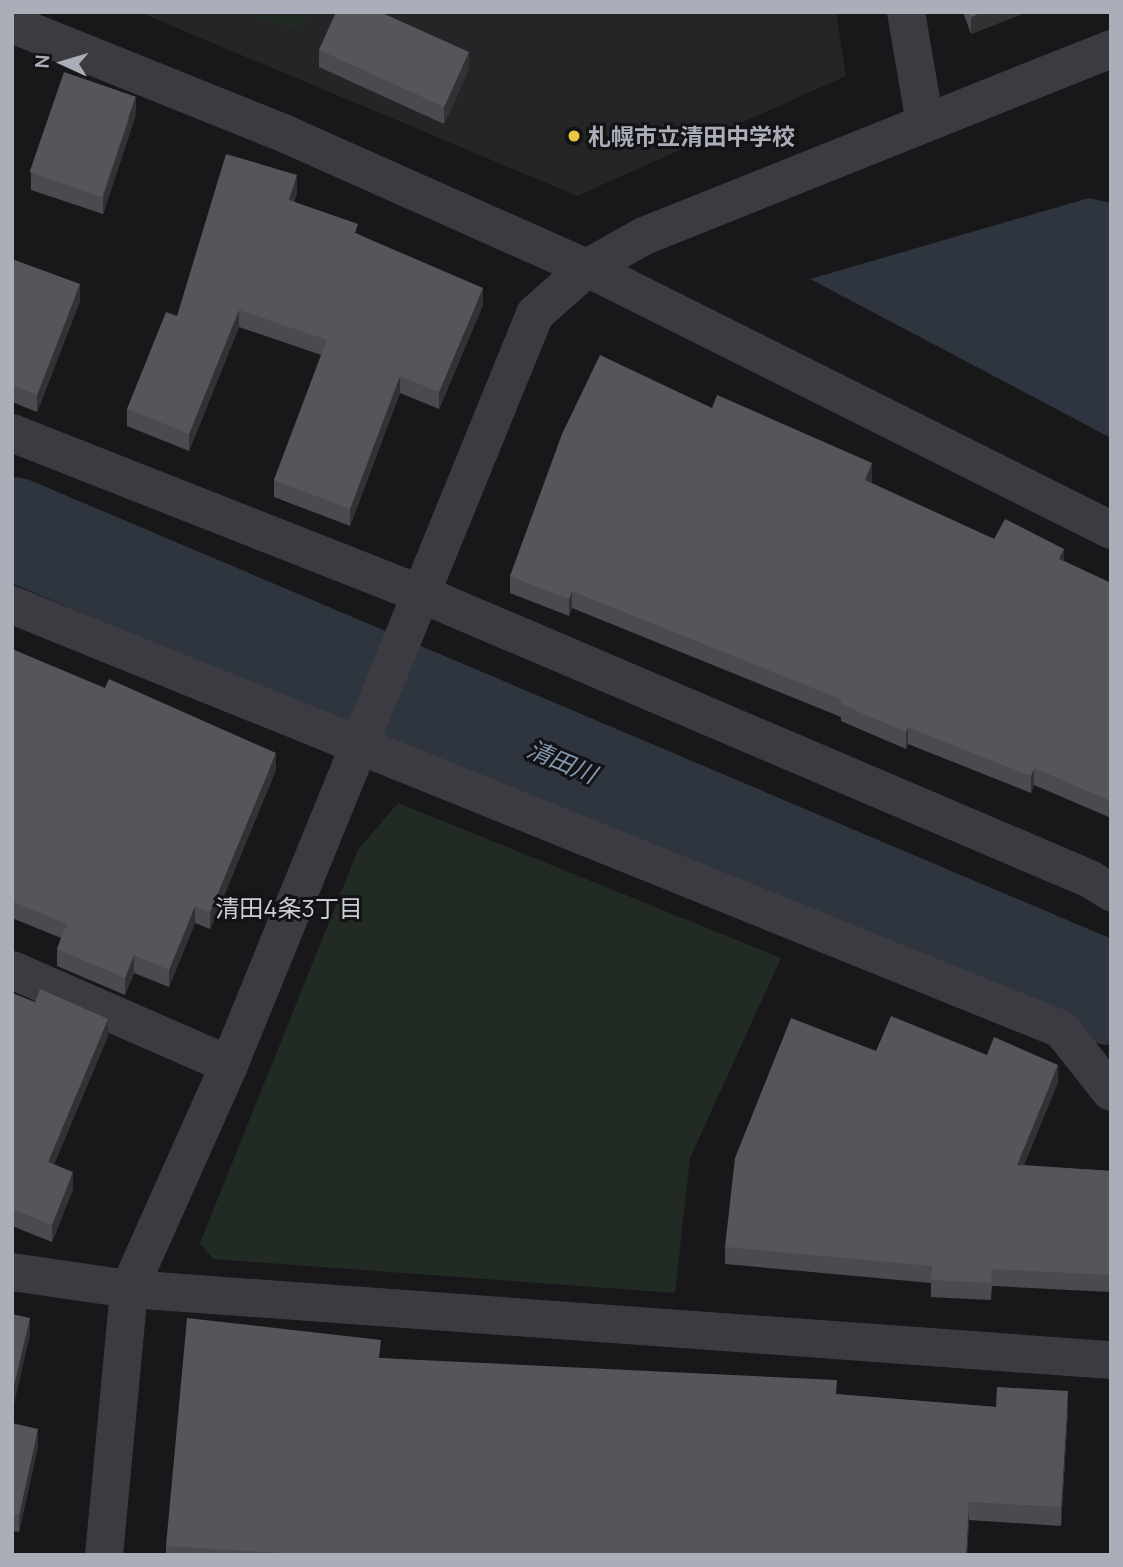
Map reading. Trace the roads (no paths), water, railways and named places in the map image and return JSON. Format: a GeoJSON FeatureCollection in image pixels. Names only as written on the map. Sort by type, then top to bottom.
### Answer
{"type":"FeatureCollection","features":[{"type":"Feature","properties":{"kind":"street"},"geometry":{"type":"LineString","coordinates":[[906,12],[925,123]]}},
{"type":"Feature","properties":{"kind":"street"},"geometry":{"type":"LineString","coordinates":[[12,24],[289,136],[587,268],[1111,530]]}},
{"type":"Feature","properties":{"kind":"street"},"geometry":{"type":"LineString","coordinates":[[104,1555],[129,1289],[229,1065],[419,593],[535,314],[587,268],[644,236],[1111,50]]}},
{"type":"Feature","properties":{"kind":"street"},"geometry":{"type":"LineString","coordinates":[[12,433],[419,593],[1090,879],[1111,892]]}},
{"type":"Feature","properties":{"kind":"street"},"geometry":{"type":"LineString","coordinates":[[12,605],[364,732],[1061,1029],[1111,1091]]}},
{"type":"Feature","properties":{"kind":"street"},"geometry":{"type":"LineString","coordinates":[[12,970],[229,1065]]}},
{"type":"Feature","properties":{"kind":"street"},"geometry":{"type":"LineString","coordinates":[[12,1272],[129,1289],[1111,1360]]}},
{"type":"Feature","properties":{"kind":"waterway","name":"清田川"},"geometry":{"type":"LineString","coordinates":[[12,528],[1111,994]]}},
{"type":"Feature","properties":{"kind":"place","name":"札幌市立清田中学校"},"geometry":{"type":"Point","coordinates":[574,136]}},
{"type":"Feature","properties":{"kind":"district","name":"清田4条3丁目"},"geometry":{"type":"Point","coordinates":[289,908]}}]}
